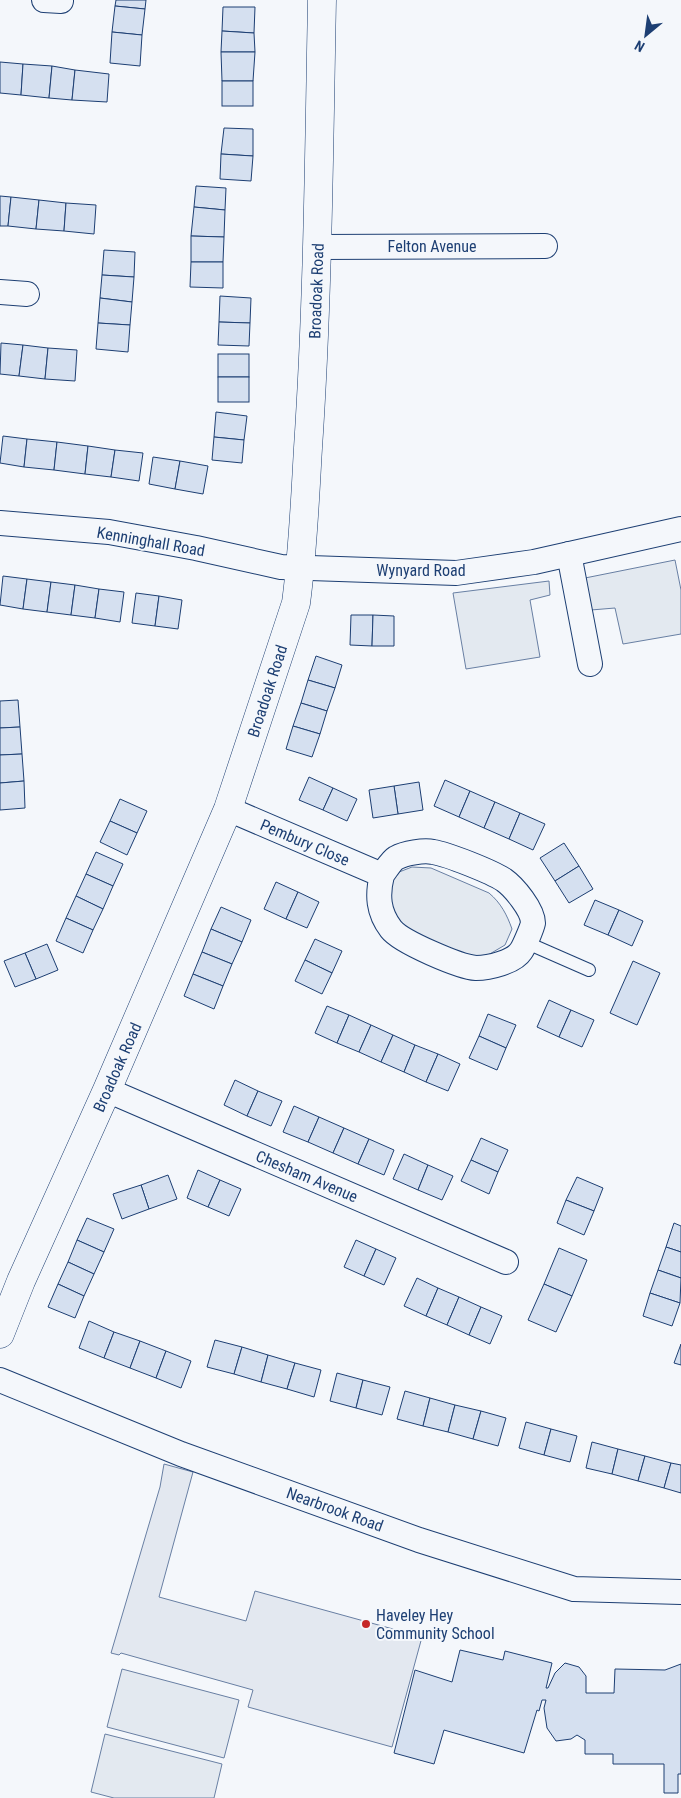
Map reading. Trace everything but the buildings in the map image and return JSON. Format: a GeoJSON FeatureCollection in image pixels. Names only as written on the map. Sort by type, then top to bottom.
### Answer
{"type":"FeatureCollection","features":[{"type":"Feature","properties":{"kind":"street"},"geometry":{"type":"LineString","coordinates":[[44,0],[61,2],[61,0]]}},
{"type":"Feature","properties":{"kind":"street","name":"Broadoak Road"},"geometry":{"type":"LineString","coordinates":[[0,1334],[21,1281],[107,1090],[228,809],[296,603],[311,406],[318,247],[322,0]]}},
{"type":"Feature","properties":{"kind":"street","name":"Felton Avenue"},"geometry":{"type":"LineString","coordinates":[[318,247],[546,246]]}},
{"type":"Feature","properties":{"kind":"street"},"geometry":{"type":"LineString","coordinates":[[0,292],[27,294]]}},
{"type":"Feature","properties":{"kind":"street","name":"Kenninghall Road"},"geometry":{"type":"LineString","coordinates":[[0,522],[109,532],[196,548],[281,567],[300,567]]}},
{"type":"Feature","properties":{"kind":"street","name":"Wynyard Road"},"geometry":{"type":"LineString","coordinates":[[300,567],[456,572],[534,562],[681,529]]}},
{"type":"Feature","properties":{"kind":"street"},"geometry":{"type":"LineString","coordinates":[[570,554],[590,664]]}},
{"type":"Feature","properties":{"kind":"street","name":"Pembury Close"},"geometry":{"type":"LineString","coordinates":[[228,809],[382,875]]}},
{"type":"Feature","properties":{"kind":"street"},"geometry":{"type":"LineString","coordinates":[[432,851],[452,857],[503,880],[517,892],[530,912],[533,924],[521,952],[509,961],[477,968],[460,964],[403,940],[391,929],[379,906],[378,890],[382,875],[396,858],[432,851]]}},
{"type":"Feature","properties":{"kind":"street","name":"Chesham Avenue"},"geometry":{"type":"LineString","coordinates":[[107,1090],[506,1262]]}},
{"type":"Feature","properties":{"kind":"street","name":"Nearbrook Road"},"geometry":{"type":"LineString","coordinates":[[0,1380],[190,1457],[419,1540],[574,1589],[681,1592]]}},
{"type":"Feature","properties":{"kind":"lane"},"geometry":{"type":"LineString","coordinates":[[525,942],[590,970]]}},
{"type":"Feature","properties":{"kind":"shaded area"},"geometry":{"type":"Polygon","coordinates":[[[675,560],[681,590],[681,634],[623,644],[615,608],[591,610],[585,578],[675,560]]]}},
{"type":"Feature","properties":{"kind":"shaded area"},"geometry":{"type":"Polygon","coordinates":[[[549,581],[550,595],[530,600],[540,657],[466,669],[453,593],[549,581]]]}},
{"type":"Feature","properties":{"kind":"shaded area"},"geometry":{"type":"Polygon","coordinates":[[[412,867],[431,868],[489,893],[503,910],[512,929],[505,945],[488,955],[467,958],[398,925],[387,904],[394,874],[412,867]]]}},
{"type":"Feature","properties":{"kind":"shaded area"},"geometry":{"type":"Polygon","coordinates":[[[164,1464],[193,1472],[159,1597],[246,1621],[255,1591],[422,1637],[392,1747],[248,1707],[253,1690],[121,1653],[119,1655],[111,1653],[160,1487],[164,1464]]]}},
{"type":"Feature","properties":{"kind":"shaded area"},"geometry":{"type":"Polygon","coordinates":[[[122,1669],[239,1700],[224,1758],[107,1727],[122,1669]]]}},
{"type":"Feature","properties":{"kind":"shaded area"},"geometry":{"type":"Polygon","coordinates":[[[105,1734],[222,1764],[214,1798],[114,1798],[91,1792],[105,1734]]]}},
{"type":"Feature","properties":{"kind":"place","name":"Haveley Hey Community School"},"geometry":{"type":"Point","coordinates":[366,1624]}}]}
